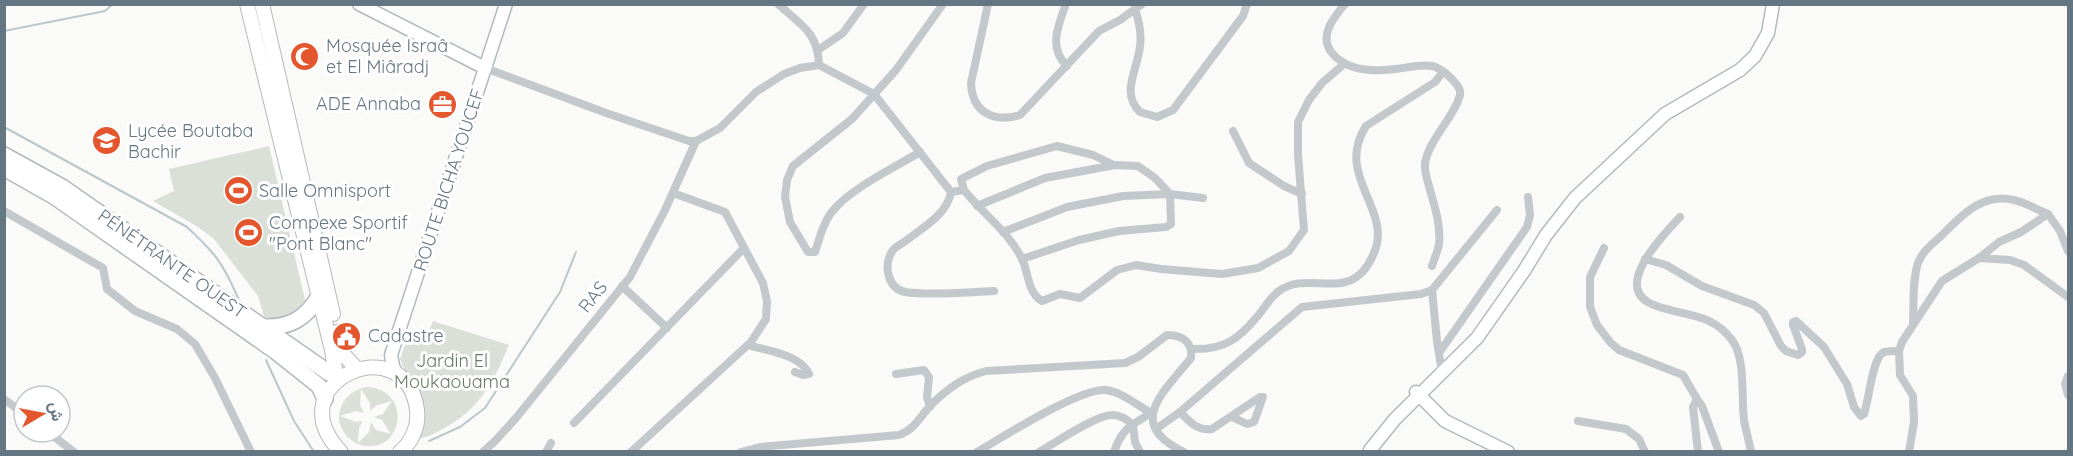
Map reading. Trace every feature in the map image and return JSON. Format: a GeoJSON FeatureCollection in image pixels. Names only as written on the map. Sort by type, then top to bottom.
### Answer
{"type":"FeatureCollection","features":[{"type":"Feature","properties":{"kind":"highway","name":"PÉNÉTRANTE OUEST"},"geometry":{"type":"LineString","coordinates":[[4,155],[62,187],[338,378]]}},
{"type":"Feature","properties":{"kind":"highway","name":"PÉNÉTRANTE OUEST"},"geometry":{"type":"LineString","coordinates":[[4,168],[55,198],[275,351],[319,386],[325,399]]}},
{"type":"Feature","properties":{"kind":"highway"},"geometry":{"type":"LineString","coordinates":[[263,327],[277,328],[302,318],[319,296]]}},
{"type":"Feature","properties":{"kind":"main road"},"geometry":{"type":"LineString","coordinates":[[247,4],[338,378]]}},
{"type":"Feature","properties":{"kind":"main road"},"geometry":{"type":"LineString","coordinates":[[262,4],[341,349],[347,360],[357,369]]}},
{"type":"Feature","properties":{"kind":"main road"},"geometry":{"type":"LineString","coordinates":[[359,4],[485,68]]}},
{"type":"Feature","properties":{"kind":"main road","name":"ROUTE BICHA YOUCEF"},"geometry":{"type":"LineString","coordinates":[[391,355],[506,4]]}},
{"type":"Feature","properties":{"kind":"main road"},"geometry":{"type":"LineString","coordinates":[[1369,451],[1385,424],[1483,330],[1546,235],[1575,198],[1665,114],[1740,70],[1755,56],[1768,33],[1773,4]]}},
{"type":"Feature","properties":{"kind":"main road"},"geometry":{"type":"LineString","coordinates":[[1416,395],[1441,367],[1483,330]]}},
{"type":"Feature","properties":{"kind":"main road"},"geometry":{"type":"LineString","coordinates":[[377,367],[391,355]]}},
{"type":"Feature","properties":{"kind":"main road"},"geometry":{"type":"LineString","coordinates":[[391,355],[397,375],[408,386],[415,399],[418,413],[412,446],[400,452]]}},
{"type":"Feature","properties":{"kind":"main road"},"geometry":{"type":"LineString","coordinates":[[341,452],[331,442],[325,428],[323,414],[325,399],[338,378],[357,369],[377,367],[397,375]]}},
{"type":"Feature","properties":{"kind":"main road"},"geometry":{"type":"LineString","coordinates":[[1416,395],[1437,421],[1447,429],[1475,440],[1485,441],[1508,452]]}},
{"type":"Feature","properties":{"kind":"street"},"geometry":{"type":"LineString","coordinates":[[778,4],[813,37],[818,50],[819,65]]}},
{"type":"Feature","properties":{"kind":"street"},"geometry":{"type":"LineString","coordinates":[[818,50],[843,33],[864,4]]}},
{"type":"Feature","properties":{"kind":"street"},"geometry":{"type":"LineString","coordinates":[[920,152],[854,192],[838,205],[829,214],[814,252],[808,252],[790,222],[785,197],[787,180],[794,166],[852,119],[896,70],[943,4]]}},
{"type":"Feature","properties":{"kind":"street"},"geometry":{"type":"LineString","coordinates":[[988,4],[971,83],[972,96],[980,109],[994,117],[1009,118],[1020,115],[1099,31],[1120,21],[1138,7]]}},
{"type":"Feature","properties":{"kind":"street"},"geometry":{"type":"LineString","coordinates":[[1066,4],[1055,48],[1066,66]]}},
{"type":"Feature","properties":{"kind":"street"},"geometry":{"type":"LineString","coordinates":[[1138,7],[1141,34],[1131,86],[1132,103],[1140,112],[1157,117],[1173,110],[1243,16],[1247,4]]}},
{"type":"Feature","properties":{"kind":"street"},"geometry":{"type":"LineString","coordinates":[[1345,4],[1329,27],[1327,39],[1330,51],[1344,64],[1360,70],[1392,70],[1420,65],[1433,67],[1443,72],[1456,84],[1460,94],[1440,129],[1425,163],[1438,219],[1439,244],[1432,266]]}},
{"type":"Feature","properties":{"kind":"street"},"geometry":{"type":"LineString","coordinates":[[1115,165],[1094,155],[1057,146],[987,166],[961,179],[964,190],[1003,232],[1022,259],[1032,291],[1042,301],[1060,294],[1080,298],[1117,270],[1136,265],[1222,274],[1258,268],[1289,251],[1304,230],[1298,155],[1298,122],[1309,100],[1322,83],[1344,64]]}},
{"type":"Feature","properties":{"kind":"street"},"geometry":{"type":"LineString","coordinates":[[485,68],[609,114],[689,141],[696,141],[720,128],[756,92],[775,80],[800,68],[819,65],[874,94],[951,192],[950,201],[940,214],[893,250],[887,268],[891,283],[902,291],[917,293],[994,291]]}},
{"type":"Feature","properties":{"kind":"street"},"geometry":{"type":"LineString","coordinates":[[741,452],[760,447],[899,435],[914,427],[930,407],[951,387],[986,371],[1125,363],[1138,357],[1167,335],[1182,338],[1192,349],[1206,350],[1232,342],[1274,296],[1287,286],[1302,283],[1340,284],[1357,276],[1364,270],[1375,252],[1378,230],[1357,170],[1355,158],[1360,136],[1366,126],[1435,82],[1443,72]]}},
{"type":"Feature","properties":{"kind":"street"},"geometry":{"type":"LineString","coordinates":[[1233,131],[1249,163],[1284,186],[1302,194]]}},
{"type":"Feature","properties":{"kind":"street","name":"RAS"},"geometry":{"type":"LineString","coordinates":[[483,452],[516,418],[630,277],[673,193],[696,141]]}},
{"type":"Feature","properties":{"kind":"street"},"geometry":{"type":"LineString","coordinates":[[977,206],[1045,178],[1115,165],[1138,166],[1155,178],[1170,194],[1170,224],[1166,227],[1109,233],[1079,240],[1022,259]]}},
{"type":"Feature","properties":{"kind":"street"},"geometry":{"type":"LineString","coordinates":[[951,192],[964,190]]}},
{"type":"Feature","properties":{"kind":"street"},"geometry":{"type":"LineString","coordinates":[[632,452],[748,345],[766,319],[767,301],[763,283],[725,212],[673,193]]}},
{"type":"Feature","properties":{"kind":"street"},"geometry":{"type":"LineString","coordinates":[[1003,232],[1067,207],[1123,196],[1170,194],[1203,198]]}},
{"type":"Feature","properties":{"kind":"street"},"geometry":{"type":"LineString","coordinates":[[1439,353],[1527,227],[1530,215],[1528,197]]}},
{"type":"Feature","properties":{"kind":"street"},"geometry":{"type":"LineString","coordinates":[[1913,325],[1914,287],[1918,262],[1956,220],[1977,204],[1993,198],[2014,200],[2048,214],[2060,231],[2068,251]]}},
{"type":"Feature","properties":{"kind":"street"},"geometry":{"type":"LineString","coordinates":[[1156,429],[1180,412],[1302,307],[1421,294],[1432,290],[1497,210]]}},
{"type":"Feature","properties":{"kind":"street"},"geometry":{"type":"LineString","coordinates":[[4,211],[103,268],[107,289],[135,311],[177,329],[195,344],[215,378],[251,452]]}},
{"type":"Feature","properties":{"kind":"street"},"geometry":{"type":"LineString","coordinates":[[1909,452],[1914,422],[1913,396],[1900,375],[1899,351],[1913,325],[1942,281],[1979,258],[1999,242],[2021,232],[2048,214]]}},
{"type":"Feature","properties":{"kind":"street"},"geometry":{"type":"LineString","coordinates":[[1680,217],[1659,239],[1645,259],[1638,276],[1638,287],[1642,298],[1653,305],[1708,319],[1720,327],[1732,340],[1739,353],[1744,421],[1751,452]]}},
{"type":"Feature","properties":{"kind":"street"},"geometry":{"type":"LineString","coordinates":[[574,423],[744,248]]}},
{"type":"Feature","properties":{"kind":"street"},"geometry":{"type":"LineString","coordinates":[[1604,248],[1590,277],[1589,285],[1590,307],[1597,325],[1619,350],[1683,375],[1702,406],[1719,452]]}},
{"type":"Feature","properties":{"kind":"street"},"geometry":{"type":"LineString","coordinates":[[1979,258],[2010,260],[2024,265],[2068,297]]}},
{"type":"Feature","properties":{"kind":"street"},"geometry":{"type":"LineString","coordinates":[[1645,259],[1666,265],[1702,286],[1754,305],[1764,313],[1781,346],[1786,351],[1798,355],[1802,349],[1793,322],[1796,321],[1824,347],[1847,384],[1854,406],[1861,416],[1868,404],[1876,359],[1884,352],[1899,351]]}},
{"type":"Feature","properties":{"kind":"street"},"geometry":{"type":"LineString","coordinates":[[622,286],[667,327]]}},
{"type":"Feature","properties":{"kind":"street"},"geometry":{"type":"LineString","coordinates":[[1432,290],[1441,367]]}},
{"type":"Feature","properties":{"kind":"street"},"geometry":{"type":"LineString","coordinates":[[748,345],[792,358],[805,368],[808,374],[802,375],[795,372]]}},
{"type":"Feature","properties":{"kind":"street"},"geometry":{"type":"LineString","coordinates":[[1114,452],[1120,434],[1151,413],[1155,403],[1191,358],[1192,349]]}},
{"type":"Feature","properties":{"kind":"street"},"geometry":{"type":"LineString","coordinates":[[896,374],[924,370],[929,377],[927,397],[930,407]]}},
{"type":"Feature","properties":{"kind":"street"},"geometry":{"type":"LineString","coordinates":[[2068,376],[2065,384],[2068,395]]}},
{"type":"Feature","properties":{"kind":"street"},"geometry":{"type":"LineString","coordinates":[[977,452],[1070,400],[1091,392],[1107,390],[1151,413],[1156,429],[1166,442],[1184,452]]}},
{"type":"Feature","properties":{"kind":"street"},"geometry":{"type":"LineString","coordinates":[[1697,399],[1693,407],[1698,452]]}},
{"type":"Feature","properties":{"kind":"street"},"geometry":{"type":"LineString","coordinates":[[1180,412],[1194,426],[1204,430],[1212,429],[1232,417]]}},
{"type":"Feature","properties":{"kind":"street"},"geometry":{"type":"LineString","coordinates":[[1039,452],[1105,416],[1117,415],[1133,425],[1135,442],[1140,452]]}},
{"type":"Feature","properties":{"kind":"street"},"geometry":{"type":"LineString","coordinates":[[1578,421],[1626,429],[1639,439],[1646,452]]}},
{"type":"Feature","properties":{"kind":"green space","name":"Compexe Sportif \"Pont Blanc\""},"geometry":{"type":"Polygon","coordinates":[[[269,146],[305,300],[288,317],[266,323],[258,296],[214,239],[153,201],[174,191],[169,169],[269,146]]]}},
{"type":"Feature","properties":{"kind":"green space","name":"Jardin El Moukaouama"},"geometry":{"type":"Polygon","coordinates":[[[433,321],[509,345],[492,381],[477,402],[458,419],[427,437],[420,438],[423,416],[421,399],[400,359],[408,336],[421,341],[426,339],[433,321]]]}},
{"type":"Feature","properties":{"kind":"green space"},"geometry":{"type":"Polygon","coordinates":[[[367,387],[381,390],[391,398],[396,408],[398,419],[395,430],[389,439],[379,445],[357,444],[341,428],[339,420],[342,405],[346,398],[359,389],[367,387]],[[361,389],[360,405],[364,413],[356,411],[340,416],[356,422],[363,421],[359,427],[358,443],[369,432],[371,422],[376,430],[391,434],[382,420],[374,417],[383,414],[392,401],[377,405],[370,411],[370,403],[361,389]]]}},
{"type":"Feature","properties":{"kind":"waterway"},"geometry":{"type":"LineString","coordinates":[[4,31],[105,11],[113,4]]}},
{"type":"Feature","properties":{"kind":"waterway"},"geometry":{"type":"LineString","coordinates":[[4,127],[187,227],[217,259],[238,298]]}},
{"type":"Feature","properties":{"kind":"waterway"},"geometry":{"type":"LineString","coordinates":[[429,441],[460,427],[485,408],[560,292],[576,252]]}},
{"type":"Feature","properties":{"kind":"waterway"},"geometry":{"type":"LineString","coordinates":[[266,360],[294,421],[314,452]]}},
{"type":"Feature","properties":{"kind":"place","name":"Mosquée Israâ et El Miâradj"},"geometry":{"type":"Point","coordinates":[305,56]}},
{"type":"Feature","properties":{"kind":"place","name":"ADE Annaba"},"geometry":{"type":"Point","coordinates":[442,104]}},
{"type":"Feature","properties":{"kind":"place","name":"Lycée Boutaba Bachir"},"geometry":{"type":"Point","coordinates":[107,141]}},
{"type":"Feature","properties":{"kind":"place","name":"Salle Omnisport"},"geometry":{"type":"Point","coordinates":[238,191]}},
{"type":"Feature","properties":{"kind":"place","name":"Compexe Sportif \"Pont Blanc\""},"geometry":{"type":"Point","coordinates":[248,233]}},
{"type":"Feature","properties":{"kind":"place","name":"Cadastre"},"geometry":{"type":"Point","coordinates":[347,336]}}]}
